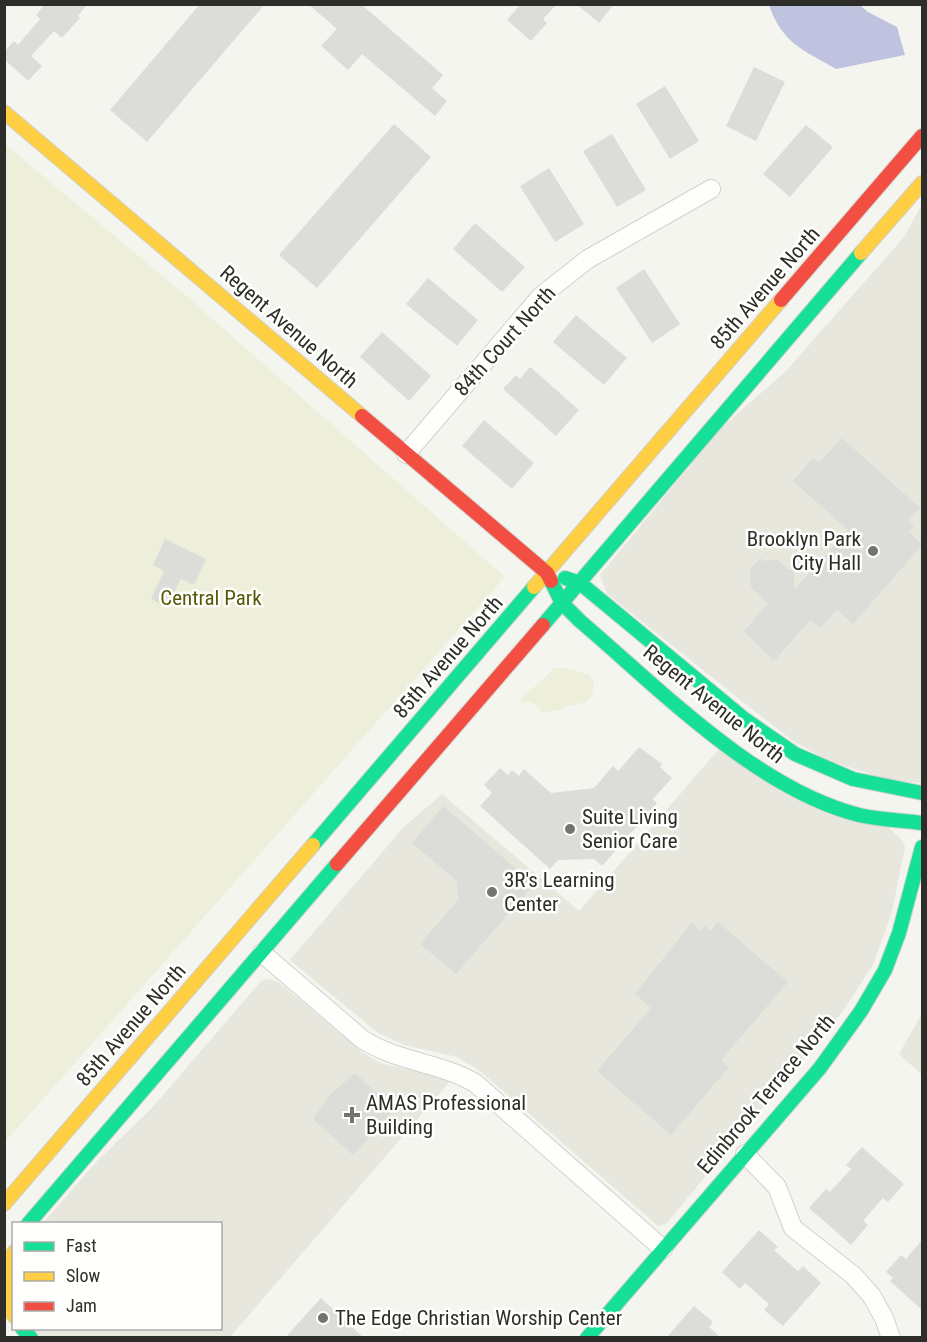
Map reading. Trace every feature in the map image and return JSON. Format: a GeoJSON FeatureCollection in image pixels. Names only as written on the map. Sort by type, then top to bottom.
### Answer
{"type":"FeatureCollection","features":[{"type":"Feature","properties":{"kind":"main road","name":"Regent Avenue North"},"geometry":{"type":"LineString","coordinates":[[4,111],[547,573],[562,603],[580,621],[719,739],[772,779],[807,797],[859,815],[922,823]]}},
{"type":"Feature","properties":{"kind":"main road","name":"85th Avenue North"},"geometry":{"type":"LineString","coordinates":[[4,1204],[922,136]]}},
{"type":"Feature","properties":{"kind":"main road"},"geometry":{"type":"LineString","coordinates":[[30,1222],[922,183]]}},
{"type":"Feature","properties":{"kind":"main road","name":"Regent Avenue North"},"geometry":{"type":"LineString","coordinates":[[547,573],[580,583],[773,742],[808,762],[846,778],[886,788],[922,793]]}},
{"type":"Feature","properties":{"kind":"main road","name":"Edinbrook Terrace North"},"geometry":{"type":"LineString","coordinates":[[587,1338],[827,1058],[877,986],[909,905],[922,847]]}},
{"type":"Feature","properties":{"kind":"main road"},"geometry":{"type":"LineString","coordinates":[[4,1184],[99,1075],[124,1065]]}},
{"type":"Feature","properties":{"kind":"main road"},"geometry":{"type":"LineString","coordinates":[[12,1258],[6,1276],[9,1306],[12,1312]]}},
{"type":"Feature","properties":{"kind":"main road"},"geometry":{"type":"LineString","coordinates":[[16,1333],[31,1338]]}},
{"type":"Feature","properties":{"kind":"street","name":"84th Court North"},"geometry":{"type":"LineString","coordinates":[[406,454],[541,296],[588,259],[711,189]]}},
{"type":"Feature","properties":{"kind":"street"},"geometry":{"type":"LineString","coordinates":[[262,953],[362,1039],[380,1051],[457,1072],[475,1083],[663,1249]]}},
{"type":"Feature","properties":{"kind":"street"},"geometry":{"type":"LineString","coordinates":[[745,1154],[777,1187],[793,1228],[853,1275],[871,1295],[884,1318],[891,1338]]}},
{"type":"Feature","properties":{"kind":"shaded area"},"geometry":{"type":"Polygon","coordinates":[[[922,204],[922,783],[886,779],[827,760],[790,739],[607,594],[600,575],[721,428],[786,371],[904,237],[922,204]]]}},
{"type":"Feature","properties":{"kind":"shaded area"},"geometry":{"type":"Polygon","coordinates":[[[720,748],[889,828],[903,841],[905,847],[892,912],[873,965],[843,1011],[666,1224],[658,1226],[480,1071],[457,1057],[404,1045],[378,1033],[290,960],[403,828],[442,794],[579,911],[720,748]]]}},
{"type":"Feature","properties":{"kind":"shaded area"},"geometry":{"type":"Polygon","coordinates":[[[270,979],[281,984],[363,1053],[383,1064],[452,1079],[230,1337],[40,1338],[31,1330],[222,1330],[222,1222],[44,1222],[98,1160],[151,1109],[261,981],[270,979]]]}},
{"type":"Feature","properties":{"kind":"shaded area"},"geometry":{"type":"Polygon","coordinates":[[[922,1014],[922,1075],[899,1054],[922,1014]]]}},
{"type":"Feature","properties":{"kind":"green space","name":"Central Park"},"geometry":{"type":"Polygon","coordinates":[[[5,144],[190,299],[505,577],[5,1142],[5,144]]]}},
{"type":"Feature","properties":{"kind":"green space"},"geometry":{"type":"Polygon","coordinates":[[[555,668],[566,668],[589,674],[594,682],[589,700],[545,712],[532,703],[520,703],[521,699],[555,668]]]}},
{"type":"Feature","properties":{"kind":"water"},"geometry":{"type":"Polygon","coordinates":[[[769,5],[860,5],[868,12],[897,27],[905,55],[836,69],[787,37],[774,18],[769,5]]]}},
{"type":"Feature","properties":{"kind":"building"},"geometry":{"type":"Polygon","coordinates":[[[45,4],[87,4],[78,16],[80,18],[62,38],[54,31],[31,56],[42,66],[28,81],[4,59],[4,52],[14,41],[18,45],[40,19],[36,15],[45,4]]]}},
{"type":"Feature","properties":{"kind":"building"},"geometry":{"type":"Polygon","coordinates":[[[200,4],[265,4],[147,142],[110,110],[200,4]]]}},
{"type":"Feature","properties":{"kind":"building"},"geometry":{"type":"Polygon","coordinates":[[[308,4],[361,4],[443,75],[432,88],[447,101],[435,116],[362,54],[348,70],[321,46],[337,29],[308,4]]]}},
{"type":"Feature","properties":{"kind":"building"},"geometry":{"type":"Polygon","coordinates":[[[521,4],[557,4],[543,19],[547,23],[531,41],[507,20],[521,4]]]}},
{"type":"Feature","properties":{"kind":"building"},"geometry":{"type":"Polygon","coordinates":[[[576,4],[614,4],[599,23],[576,4]]]}},
{"type":"Feature","properties":{"kind":"building"},"geometry":{"type":"Polygon","coordinates":[[[754,67],[785,82],[756,141],[726,126],[754,67]]]}},
{"type":"Feature","properties":{"kind":"building"},"geometry":{"type":"Polygon","coordinates":[[[665,86],[699,141],[670,159],[636,104],[665,86]]]}},
{"type":"Feature","properties":{"kind":"building"},"geometry":{"type":"Polygon","coordinates":[[[394,124],[431,157],[317,288],[279,255],[394,124]]]}},
{"type":"Feature","properties":{"kind":"building"},"geometry":{"type":"Polygon","coordinates":[[[806,125],[833,147],[790,197],[763,174],[806,125]]]}},
{"type":"Feature","properties":{"kind":"building"},"geometry":{"type":"Polygon","coordinates":[[[612,134],[646,190],[617,207],[583,151],[612,134]]]}},
{"type":"Feature","properties":{"kind":"building"},"geometry":{"type":"Polygon","coordinates":[[[549,168],[584,224],[555,242],[520,186],[549,168]]]}},
{"type":"Feature","properties":{"kind":"building"},"geometry":{"type":"Polygon","coordinates":[[[475,223],[525,267],[502,292],[453,249],[475,223]]]}},
{"type":"Feature","properties":{"kind":"building"},"geometry":{"type":"Polygon","coordinates":[[[644,269],[680,324],[652,343],[616,288],[644,269]]]}},
{"type":"Feature","properties":{"kind":"building"},"geometry":{"type":"Polygon","coordinates":[[[428,278],[478,320],[457,346],[406,304],[428,278]]]}},
{"type":"Feature","properties":{"kind":"building"},"geometry":{"type":"Polygon","coordinates":[[[576,315],[627,358],[604,385],[553,342],[576,315]]]}},
{"type":"Feature","properties":{"kind":"building"},"geometry":{"type":"Polygon","coordinates":[[[382,332],[431,376],[409,401],[360,357],[382,332]]]}},
{"type":"Feature","properties":{"kind":"building"},"geometry":{"type":"Polygon","coordinates":[[[530,367],[579,410],[556,436],[503,389],[516,375],[520,379],[530,367]]]}},
{"type":"Feature","properties":{"kind":"building"},"geometry":{"type":"Polygon","coordinates":[[[484,420],[534,463],[512,489],[462,446],[484,420]]]}},
{"type":"Feature","properties":{"kind":"building","name":"Brooklyn Park City Hall"},"geometry":{"type":"Polygon","coordinates":[[[842,438],[920,508],[908,520],[914,526],[909,531],[922,545],[853,624],[837,610],[820,628],[810,620],[774,661],[744,631],[768,603],[751,588],[750,570],[760,558],[764,561],[778,560],[788,569],[794,569],[794,590],[848,530],[793,481],[813,458],[819,463],[842,438]]]}},
{"type":"Feature","properties":{"kind":"building"},"geometry":{"type":"Polygon","coordinates":[[[165,539],[206,559],[194,585],[181,579],[166,607],[151,599],[164,571],[153,565],[165,539]]]}},
{"type":"Feature","properties":{"kind":"building","name":"Suite Living Senior Care"},"geometry":{"type":"Polygon","coordinates":[[[639,747],[662,764],[660,767],[672,778],[653,799],[657,803],[602,866],[594,859],[558,860],[550,869],[480,806],[492,793],[484,785],[500,768],[508,775],[512,770],[519,776],[524,769],[551,793],[594,788],[613,766],[618,771],[639,747]]]}},
{"type":"Feature","properties":{"kind":"building","name":"3R's Learning Center"},"geometry":{"type":"Polygon","coordinates":[[[443,806],[534,884],[456,974],[420,944],[458,900],[457,881],[412,843],[443,806]]]}},
{"type":"Feature","properties":{"kind":"building"},"geometry":{"type":"Polygon","coordinates":[[[692,922],[701,931],[705,926],[711,931],[718,922],[788,982],[721,1060],[729,1067],[671,1135],[597,1071],[651,1008],[635,994],[692,922]]]}},
{"type":"Feature","properties":{"kind":"building","name":"AMAS Professional Building"},"geometry":{"type":"Polygon","coordinates":[[[355,1073],[394,1109],[353,1155],[313,1119],[330,1095],[355,1073]]]}},
{"type":"Feature","properties":{"kind":"building"},"geometry":{"type":"Polygon","coordinates":[[[862,1147],[904,1184],[888,1202],[883,1198],[863,1221],[868,1225],[851,1245],[809,1208],[826,1189],[830,1192],[851,1169],[846,1165],[862,1147]]]}},
{"type":"Feature","properties":{"kind":"building"},"geometry":{"type":"Polygon","coordinates":[[[759,1230],[778,1247],[774,1250],[798,1271],[803,1266],[821,1283],[783,1326],[764,1310],[769,1304],[745,1283],[740,1289],[722,1272],[759,1230]]]}},
{"type":"Feature","properties":{"kind":"building"},"geometry":{"type":"Polygon","coordinates":[[[922,1240],[922,1310],[890,1281],[893,1278],[886,1272],[901,1255],[906,1259],[922,1240]]]}},
{"type":"Feature","properties":{"kind":"building","name":"The Edge Christian Worship Center"},"geometry":{"type":"Polygon","coordinates":[[[321,1298],[364,1338],[285,1338],[321,1298]]]}},
{"type":"Feature","properties":{"kind":"building"},"geometry":{"type":"Polygon","coordinates":[[[694,1306],[713,1322],[709,1327],[721,1338],[666,1338],[694,1306]]]}},
{"type":"Feature","properties":{"kind":"traffic: fast"},"geometry":{"type":"LineString","coordinates":[[543,625],[861,253]]}},
{"type":"Feature","properties":{"kind":"traffic: fast"},"geometry":{"type":"LineString","coordinates":[[565,578],[580,583],[743,718],[795,754],[853,779],[922,793]]}},
{"type":"Feature","properties":{"kind":"traffic: fast"},"geometry":{"type":"LineString","coordinates":[[551,581],[562,603],[580,621],[676,705],[747,760],[783,783],[821,802],[867,817],[922,823]]}},
{"type":"Feature","properties":{"kind":"traffic: fast"},"geometry":{"type":"LineString","coordinates":[[313,845],[534,587]]}},
{"type":"Feature","properties":{"kind":"traffic: fast"},"geometry":{"type":"LineString","coordinates":[[587,1338],[820,1068],[861,1011],[885,970],[899,933],[922,847]]}},
{"type":"Feature","properties":{"kind":"traffic: fast"},"geometry":{"type":"LineString","coordinates":[[30,1222],[337,864]]}},
{"type":"Feature","properties":{"kind":"traffic: fast"},"geometry":{"type":"LineString","coordinates":[[24,1330],[31,1338]]}},
{"type":"Feature","properties":{"kind":"traffic: slow"},"geometry":{"type":"LineString","coordinates":[[4,112],[362,416]]}},
{"type":"Feature","properties":{"kind":"traffic: slow"},"geometry":{"type":"LineString","coordinates":[[861,253],[922,183]]}},
{"type":"Feature","properties":{"kind":"traffic: slow"},"geometry":{"type":"LineString","coordinates":[[534,587],[781,300]]}},
{"type":"Feature","properties":{"kind":"traffic: slow"},"geometry":{"type":"LineString","coordinates":[[4,1204],[313,845]]}},
{"type":"Feature","properties":{"kind":"traffic: slow"},"geometry":{"type":"LineString","coordinates":[[12,1257],[7,1276],[12,1310]]}},
{"type":"Feature","properties":{"kind":"traffic: jam"},"geometry":{"type":"LineString","coordinates":[[781,300],[922,136]]}},
{"type":"Feature","properties":{"kind":"traffic: jam"},"geometry":{"type":"LineString","coordinates":[[362,416],[547,573],[551,581]]}},
{"type":"Feature","properties":{"kind":"traffic: jam"},"geometry":{"type":"LineString","coordinates":[[337,864],[543,625]]}},
{"type":"Feature","properties":{"kind":"place","name":"Brooklyn Park City Hall"},"geometry":{"type":"Point","coordinates":[873,551]}},
{"type":"Feature","properties":{"kind":"place","name":"Suite Living Senior Care"},"geometry":{"type":"Point","coordinates":[570,829]}},
{"type":"Feature","properties":{"kind":"place","name":"3R's Learning Center"},"geometry":{"type":"Point","coordinates":[492,892]}},
{"type":"Feature","properties":{"kind":"place","name":"AMAS Professional Building"},"geometry":{"type":"Point","coordinates":[352,1115]}},
{"type":"Feature","properties":{"kind":"place","name":"The Edge Christian Worship Center"},"geometry":{"type":"Point","coordinates":[323,1318]}}]}
